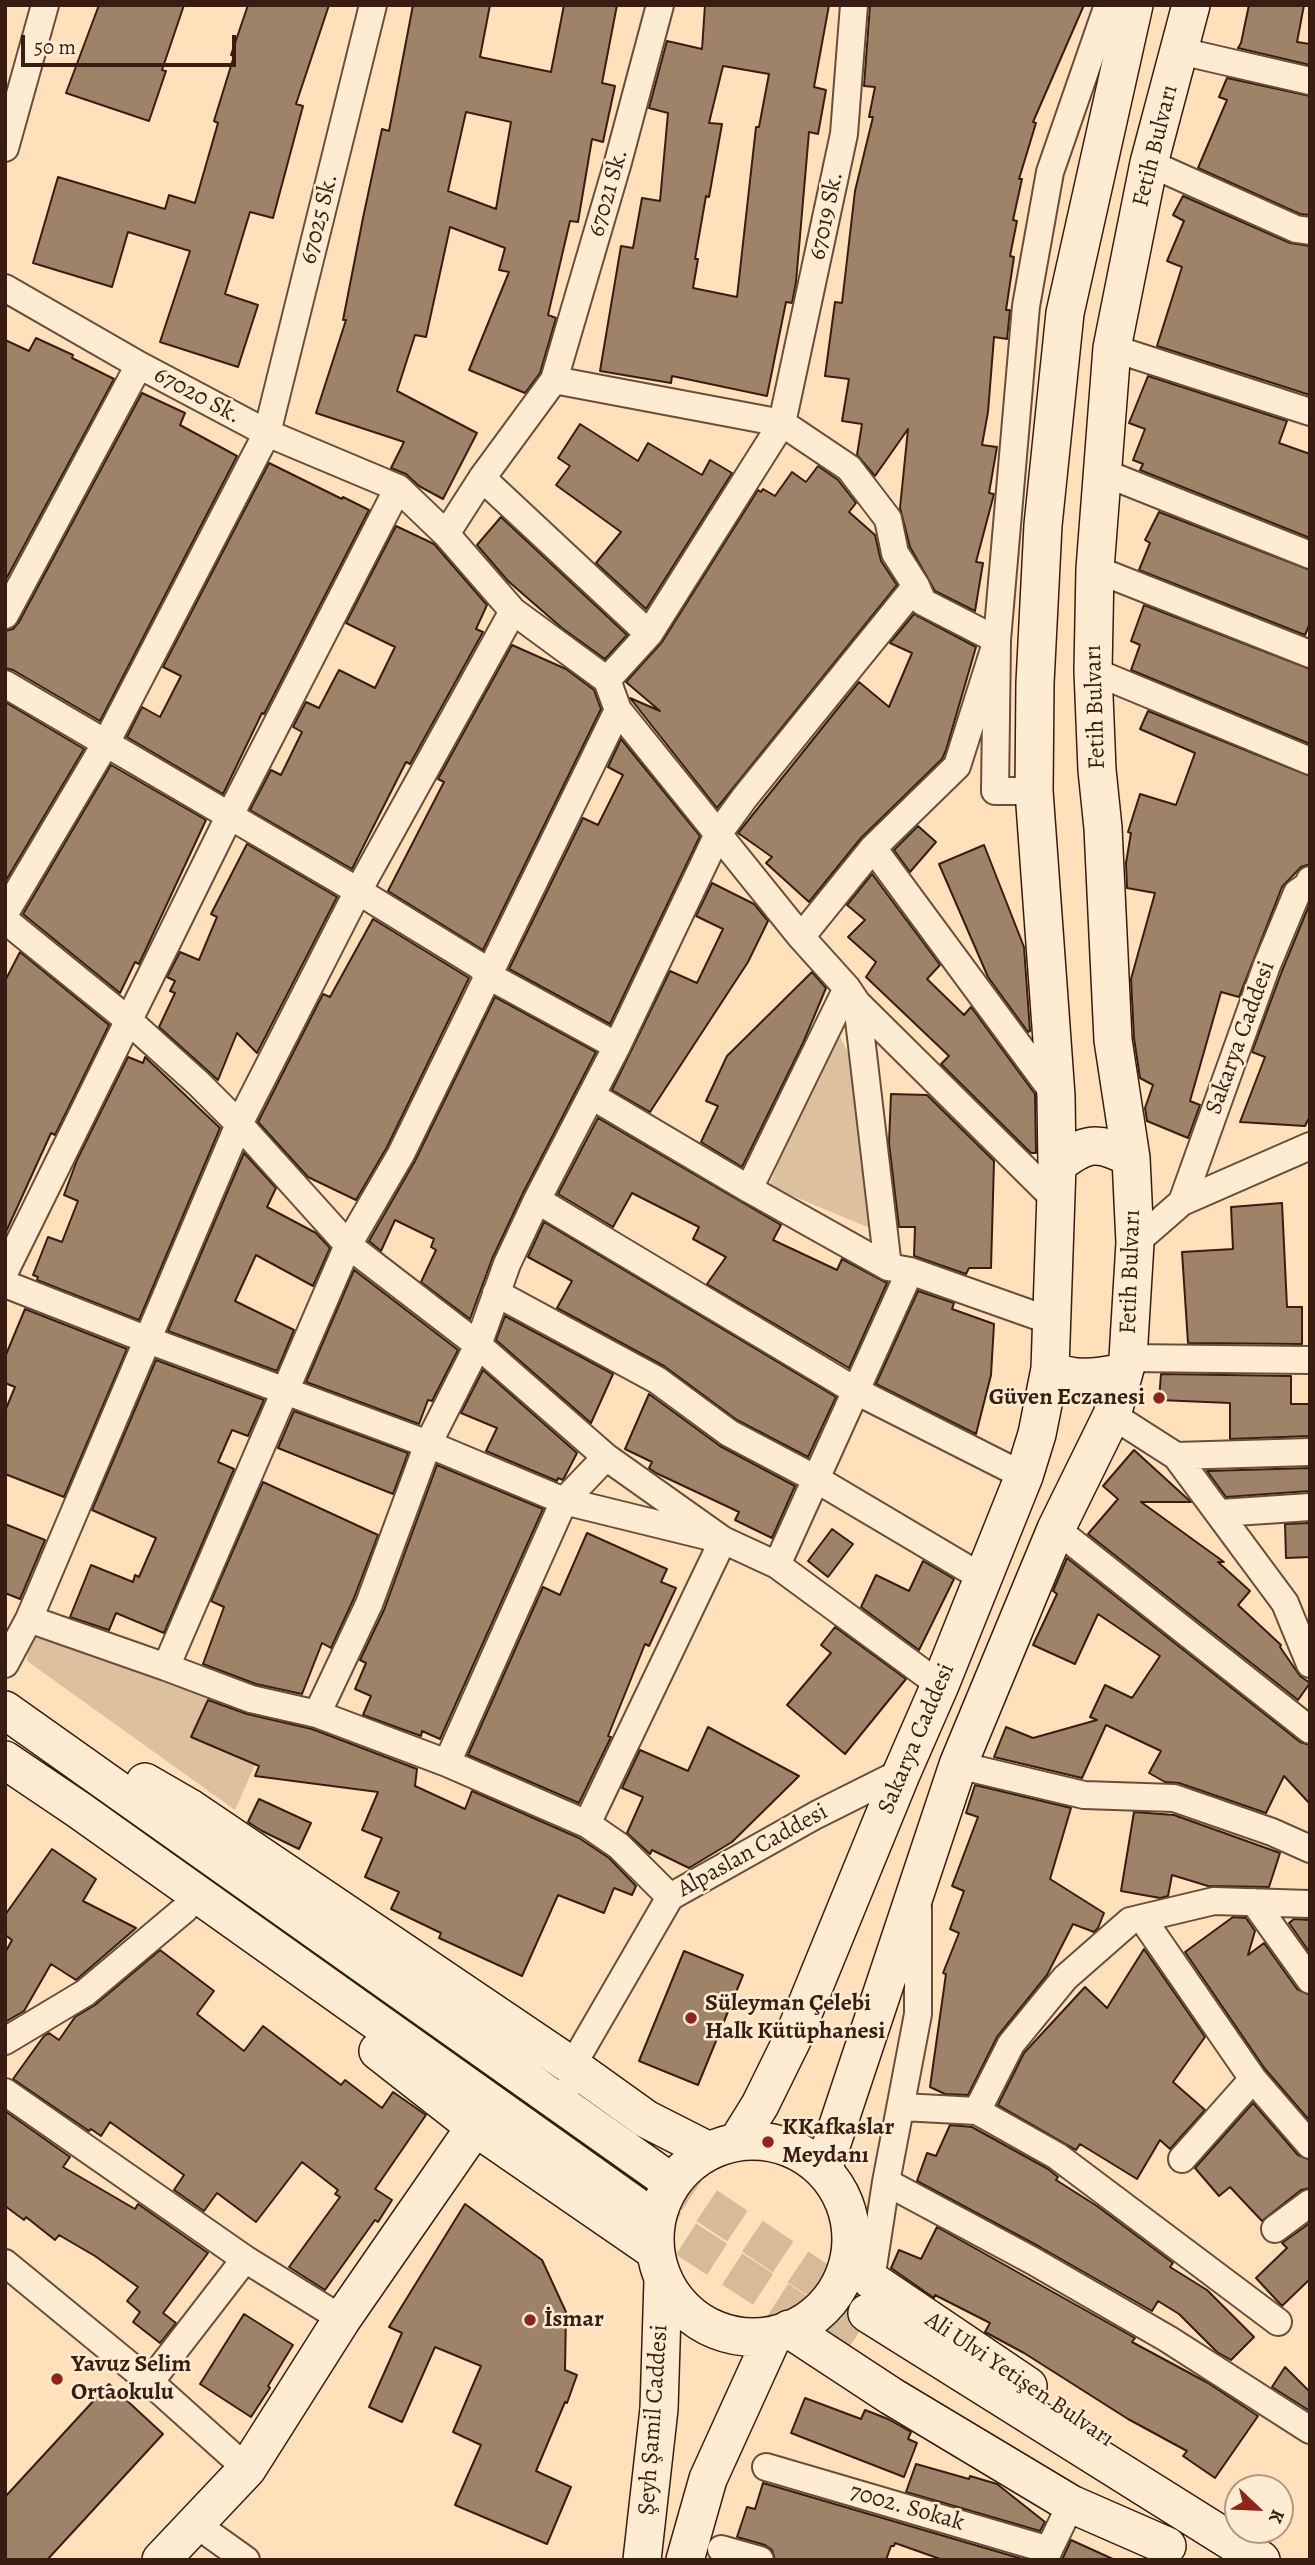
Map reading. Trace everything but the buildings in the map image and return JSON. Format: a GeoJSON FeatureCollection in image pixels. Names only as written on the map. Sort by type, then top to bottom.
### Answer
{"type":"FeatureCollection","features":[{"type":"Feature","properties":{"kind":"main road","name":"Fetih Bulvarı"},"geometry":{"type":"LineString","coordinates":[[1051,1321],[1056,1096],[1034,791],[1035,683],[1043,525],[1065,313],[1133,5]]}},
{"type":"Feature","properties":{"kind":"main road","name":"Fetih Bulvarı"},"geometry":{"type":"LineString","coordinates":[[1112,1415],[1126,1365],[1135,1243],[1131,1158],[1113,1040],[1093,671],[1095,569],[1112,348],[1149,163],[1191,5]]}},
{"type":"Feature","properties":{"kind":"main road"},"geometry":{"type":"LineString","coordinates":[[1056,1182],[1075,1151],[1094,1146],[1109,1146],[1131,1158]]}},
{"type":"Feature","properties":{"kind":"main road","name":"Sakarya Caddesi"},"geometry":{"type":"LineString","coordinates":[[723,2146],[760,2105],[793,2038],[1024,1476],[1037,1434],[1050,1369],[1051,1321]]}},
{"type":"Feature","properties":{"kind":"main road"},"geometry":{"type":"LineString","coordinates":[[1050,1369],[1063,1376],[1081,1378],[1126,1365]]}},
{"type":"Feature","properties":{"kind":"main road","name":"Sakarya Caddesi"},"geometry":{"type":"LineString","coordinates":[[823,2170],[958,1765],[1056,1529],[1112,1415]]}},
{"type":"Feature","properties":{"kind":"main road"},"geometry":{"type":"LineString","coordinates":[[5,1710],[662,2175]]}},
{"type":"Feature","properties":{"kind":"main road"},"geometry":{"type":"LineString","coordinates":[[5,1760],[640,2209]]}},
{"type":"Feature","properties":{"kind":"main road"},"geometry":{"type":"LineString","coordinates":[[79,1810],[121,1862],[331,2015],[659,2266],[683,2308],[710,2328],[743,2337],[781,2332],[803,2323],[825,2305],[841,2281],[863,2282],[841,2195],[823,2170],[798,2151],[768,2142],[723,2146],[646,2119],[190,1808],[142,1780],[93,1771]]}},
{"type":"Feature","properties":{"kind":"main road"},"geometry":{"type":"LineString","coordinates":[[161,2560],[197,2525],[247,2469],[342,2319],[475,2127]]}},
{"type":"Feature","properties":{"kind":"main road"},"geometry":{"type":"LineString","coordinates":[[659,2266],[656,2221],[666,2193],[684,2169],[723,2146]]}},
{"type":"Feature","properties":{"kind":"main road","name":"Şeyh Şamil Caddesi"},"geometry":{"type":"LineString","coordinates":[[642,2560],[659,2409],[659,2266]]}},
{"type":"Feature","properties":{"kind":"main road","name":"Ali Ulvi Yetişen Bulvarı"},"geometry":{"type":"LineString","coordinates":[[863,2282],[1182,2512],[1261,2560]]}},
{"type":"Feature","properties":{"kind":"main road"},"geometry":{"type":"LineString","coordinates":[[781,2332],[1071,2504],[1176,2553]]}},
{"type":"Feature","properties":{"kind":"main road"},"geometry":{"type":"LineString","coordinates":[[685,2560],[708,2479],[781,2332]]}},
{"type":"Feature","properties":{"kind":"main road"},"geometry":{"type":"LineString","coordinates":[[850,2346],[1080,2487],[1176,2553]]}},
{"type":"Feature","properties":{"kind":"street","name":"67025 Sk."},"geometry":{"type":"LineString","coordinates":[[5,913],[106,743],[267,433],[373,5]]}},
{"type":"Feature","properties":{"kind":"street","name":"67021 Sk."},"geometry":{"type":"LineString","coordinates":[[446,534],[482,478],[554,380],[618,162],[660,5]]}},
{"type":"Feature","properties":{"kind":"street","name":"67019 Sk."},"geometry":{"type":"LineString","coordinates":[[782,424],[844,134],[854,5]]}},
{"type":"Feature","properties":{"kind":"street"},"geometry":{"type":"LineString","coordinates":[[1034,791],[995,791],[997,640],[1026,306],[1050,172],[1108,5]]}},
{"type":"Feature","properties":{"kind":"street"},"geometry":{"type":"LineString","coordinates":[[5,148],[36,8]]}},
{"type":"Feature","properties":{"kind":"street"},"geometry":{"type":"LineString","coordinates":[[1180,51],[1310,81]]}},
{"type":"Feature","properties":{"kind":"street"},"geometry":{"type":"LineString","coordinates":[[1149,163],[1296,229],[1310,231]]}},
{"type":"Feature","properties":{"kind":"street","name":"67020 Sk."},"geometry":{"type":"LineString","coordinates":[[5,288],[139,365],[267,433],[398,488]]}},
{"type":"Feature","properties":{"kind":"street"},"geometry":{"type":"LineString","coordinates":[[1112,348],[1310,412]]}},
{"type":"Feature","properties":{"kind":"street"},"geometry":{"type":"LineString","coordinates":[[5,615],[139,365]]}},
{"type":"Feature","properties":{"kind":"street"},"geometry":{"type":"LineString","coordinates":[[554,380],[782,424],[849,468],[888,519],[895,553],[916,586],[923,603],[997,640]]}},
{"type":"Feature","properties":{"kind":"street"},"geometry":{"type":"LineString","coordinates":[[607,680],[649,634],[782,424]]}},
{"type":"Feature","properties":{"kind":"street"},"geometry":{"type":"LineString","coordinates":[[1102,472],[1310,555]]}},
{"type":"Feature","properties":{"kind":"street"},"geometry":{"type":"LineString","coordinates":[[482,478],[649,634]]}},
{"type":"Feature","properties":{"kind":"street"},"geometry":{"type":"LineString","coordinates":[[5,1270],[229,817],[398,488],[446,534],[513,611],[607,680],[618,710],[801,937],[852,995],[1056,1182]]}},
{"type":"Feature","properties":{"kind":"street"},"geometry":{"type":"LineString","coordinates":[[1095,569],[1310,654]]}},
{"type":"Feature","properties":{"kind":"street"},"geometry":{"type":"LineString","coordinates":[[317,1714],[369,1604],[428,1444],[478,1345],[496,1293],[537,1200],[617,1046],[718,834],[916,586]]}},
{"type":"Feature","properties":{"kind":"street"},"geometry":{"type":"LineString","coordinates":[[5,1664],[29,1619],[239,1124],[358,891],[513,611]]}},
{"type":"Feature","properties":{"kind":"street"},"geometry":{"type":"LineString","coordinates":[[801,937],[873,848],[957,766],[997,640]]}},
{"type":"Feature","properties":{"kind":"street"},"geometry":{"type":"LineString","coordinates":[[1093,671],[1310,761]]}},
{"type":"Feature","properties":{"kind":"street"},"geometry":{"type":"LineString","coordinates":[[5,684],[358,891],[480,966],[489,976],[617,1046]]}},
{"type":"Feature","properties":{"kind":"street"},"geometry":{"type":"LineString","coordinates":[[166,1667],[348,1245],[401,1154],[618,710]]}},
{"type":"Feature","properties":{"kind":"street"},"geometry":{"type":"LineString","coordinates":[[873,848],[1056,1096]]}},
{"type":"Feature","properties":{"kind":"street","name":"Sakarya Caddesi"},"geometry":{"type":"LineString","coordinates":[[1182,1202],[1267,965],[1297,893],[1309,885]]}},
{"type":"Feature","properties":{"kind":"street"},"geometry":{"type":"LineString","coordinates":[[5,920],[128,1020],[239,1124],[348,1245],[478,1345],[606,1457],[723,1540],[777,1565],[940,1685]]}},
{"type":"Feature","properties":{"kind":"street"},"geometry":{"type":"LineString","coordinates":[[749,1189],[852,995]]}},
{"type":"Feature","properties":{"kind":"street"},"geometry":{"type":"LineString","coordinates":[[777,1565],[856,1391],[899,1269],[852,995]]}},
{"type":"Feature","properties":{"kind":"street"},"geometry":{"type":"LineString","coordinates":[[592,1096],[749,1189],[899,1269],[1051,1321]]}},
{"type":"Feature","properties":{"kind":"street"},"geometry":{"type":"LineString","coordinates":[[1135,1243],[1182,1202],[1308,1143]]}},
{"type":"Feature","properties":{"kind":"street"},"geometry":{"type":"LineString","coordinates":[[537,1200],[856,1391],[1024,1476]]}},
{"type":"Feature","properties":{"kind":"street"},"geometry":{"type":"LineString","coordinates":[[5,1284],[428,1444],[564,1501],[723,1540]]}},
{"type":"Feature","properties":{"kind":"street"},"geometry":{"type":"LineString","coordinates":[[496,1293],[657,1380],[729,1433],[816,1479],[982,1578]]}},
{"type":"Feature","properties":{"kind":"street"},"geometry":{"type":"LineString","coordinates":[[1126,1365],[1310,1360]]}},
{"type":"Feature","properties":{"kind":"street"},"geometry":{"type":"LineString","coordinates":[[1112,1415],[1176,1456],[1220,1513],[1297,1603],[1310,1664]]}},
{"type":"Feature","properties":{"kind":"street"},"geometry":{"type":"LineString","coordinates":[[1176,1456],[1310,1452]]}},
{"type":"Feature","properties":{"kind":"street"},"geometry":{"type":"LineString","coordinates":[[447,1763],[564,1501],[606,1457]]}},
{"type":"Feature","properties":{"kind":"street"},"geometry":{"type":"LineString","coordinates":[[1220,1513],[1310,1507]]}},
{"type":"Feature","properties":{"kind":"street"},"geometry":{"type":"LineString","coordinates":[[1056,1529],[1310,1730]]}},
{"type":"Feature","properties":{"kind":"street"},"geometry":{"type":"LineString","coordinates":[[587,1824],[723,1540]]}},
{"type":"Feature","properties":{"kind":"street"},"geometry":{"type":"LineString","coordinates":[[29,1619],[251,1699],[317,1714],[447,1763],[587,1824],[619,1846],[670,1897]]}},
{"type":"Feature","properties":{"kind":"street"},"geometry":{"type":"LineString","coordinates":[[958,1765],[1084,1795],[1174,1798],[1272,1832],[1310,1849]]}},
{"type":"Feature","properties":{"kind":"street","name":"Alpaslan Caddesi"},"geometry":{"type":"LineString","coordinates":[[572,2066],[670,1897],[804,1821],[902,1772]]}},
{"type":"Feature","properties":{"kind":"street"},"geometry":{"type":"LineString","coordinates":[[863,2282],[902,2107],[918,2014],[918,1881]]}},
{"type":"Feature","properties":{"kind":"street"},"geometry":{"type":"LineString","coordinates":[[977,2111],[1011,2043],[1065,1978],[1130,1921],[1214,1901],[1310,1904]]}},
{"type":"Feature","properties":{"kind":"street"},"geometry":{"type":"LineString","coordinates":[[1254,1902],[1310,1980]]}},
{"type":"Feature","properties":{"kind":"street"},"geometry":{"type":"LineString","coordinates":[[5,2041],[85,1993],[185,1909]]}},
{"type":"Feature","properties":{"kind":"street"},"geometry":{"type":"LineString","coordinates":[[1142,1918],[1253,2079],[1310,2145]]}},
{"type":"Feature","properties":{"kind":"street"},"geometry":{"type":"LineString","coordinates":[[572,2066],[573,2112]]}},
{"type":"Feature","properties":{"kind":"street"},"geometry":{"type":"LineString","coordinates":[[1182,2159],[1253,2079]]}},
{"type":"Feature","properties":{"kind":"street"},"geometry":{"type":"LineString","coordinates":[[5,2092],[245,2259],[342,2319]]}},
{"type":"Feature","properties":{"kind":"street"},"geometry":{"type":"LineString","coordinates":[[902,2107],[977,2111],[1057,2156],[1278,2322]]}},
{"type":"Feature","properties":{"kind":"street"},"geometry":{"type":"LineString","coordinates":[[886,2182],[1168,2339],[1310,2430]]}},
{"type":"Feature","properties":{"kind":"street"},"geometry":{"type":"LineString","coordinates":[[1275,2229],[1310,2203]]}},
{"type":"Feature","properties":{"kind":"street"},"geometry":{"type":"LineString","coordinates":[[149,2382],[245,2259]]}},
{"type":"Feature","properties":{"kind":"street"},"geometry":{"type":"LineString","coordinates":[[5,2263],[149,2382],[247,2469]]}},
{"type":"Feature","properties":{"kind":"street","name":"7002. Sokak"},"geometry":{"type":"LineString","coordinates":[[766,2467],[1046,2555]]}},
{"type":"Feature","properties":{"kind":"street"},"geometry":{"type":"LineString","coordinates":[[1046,2555],[1071,2504]]}},
{"type":"Feature","properties":{"kind":"street"},"geometry":{"type":"LineString","coordinates":[[197,2525],[246,2560]]}},
{"type":"Feature","properties":{"kind":"street"},"geometry":{"type":"LineString","coordinates":[[721,2549],[760,2560]]}},
{"type":"Feature","properties":{"kind":"shaded area"},"geometry":{"type":"Polygon","coordinates":[[[834,1023],[858,1075],[872,1229],[769,1186],[834,1023]]]}},
{"type":"Feature","properties":{"kind":"shaded area"},"geometry":{"type":"Polygon","coordinates":[[[38,1636],[274,1722],[235,1810],[27,1661],[29,1645],[38,1636]]]}},
{"type":"Feature","properties":{"kind":"tunnel"},"geometry":{"type":"LineString","coordinates":[[661,2175],[867,2313]]}},
{"type":"Feature","properties":{"kind":"tunnel"},"geometry":{"type":"LineString","coordinates":[[640,2209],[850,2346]]}},
{"type":"Feature","properties":{"kind":"place","name":"Güven Eczanesi"},"geometry":{"type":"Point","coordinates":[1159,1398]}},
{"type":"Feature","properties":{"kind":"place","name":"Süleyman Çelebi Halk Kütüphanesi"},"geometry":{"type":"Point","coordinates":[691,2018]}},
{"type":"Feature","properties":{"kind":"place","name":"KKafkaslar Meydanı"},"geometry":{"type":"Point","coordinates":[768,2142]}},
{"type":"Feature","properties":{"kind":"place","name":"İsmar"},"geometry":{"type":"Point","coordinates":[530,2320]}},
{"type":"Feature","properties":{"kind":"place","name":"Yavuz Selim Ortaokulu"},"geometry":{"type":"Point","coordinates":[57,2379]}}]}
